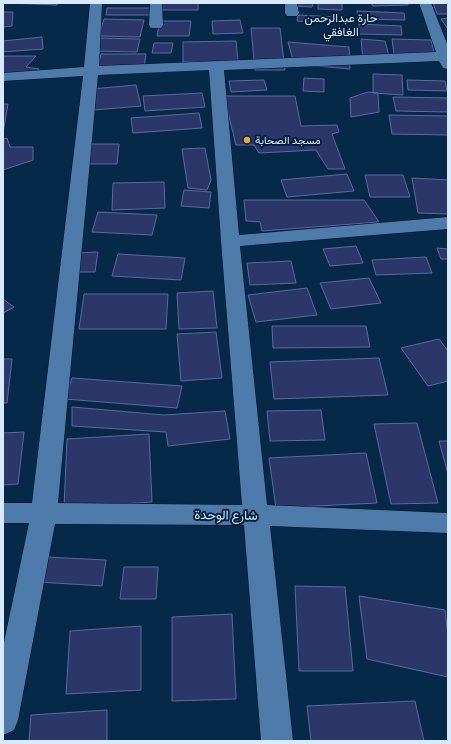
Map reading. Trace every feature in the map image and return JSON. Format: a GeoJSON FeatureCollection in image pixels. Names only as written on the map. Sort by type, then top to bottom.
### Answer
{"type":"FeatureCollection","features":[{"type":"Feature","properties":{"kind":"street"},"geometry":{"type":"LineString","coordinates":[[3,720],[44,513],[91,71],[96,3]]}},
{"type":"Feature","properties":{"kind":"street"},"geometry":{"type":"LineString","coordinates":[[156,3],[156,25]]}},
{"type":"Feature","properties":{"kind":"street"},"geometry":{"type":"LineString","coordinates":[[3,77],[91,71],[447,59],[425,3]]}},
{"type":"Feature","properties":{"kind":"street"},"geometry":{"type":"LineString","coordinates":[[216,66],[230,241],[277,741]]}},
{"type":"Feature","properties":{"kind":"street"},"geometry":{"type":"LineString","coordinates":[[230,241],[448,223]]}},
{"type":"Feature","properties":{"kind":"street","name":"شارع الوحدة"},"geometry":{"type":"LineString","coordinates":[[3,513],[256,515],[448,523]]}},
{"type":"Feature","properties":{"kind":"building"},"geometry":{"type":"Polygon","coordinates":[[[9,3],[58,3],[57,5],[9,3]]]}},
{"type":"Feature","properties":{"kind":"building"},"geometry":{"type":"Polygon","coordinates":[[[158,3],[198,3],[198,10],[158,10],[158,3]]]}},
{"type":"Feature","properties":{"kind":"building"},"geometry":{"type":"Polygon","coordinates":[[[294,3],[313,3],[312,7],[293,6],[294,3]]]}},
{"type":"Feature","properties":{"kind":"building"},"geometry":{"type":"Polygon","coordinates":[[[318,3],[342,3],[342,10],[318,9],[318,3]]]}},
{"type":"Feature","properties":{"kind":"building"},"geometry":{"type":"Polygon","coordinates":[[[371,3],[408,3],[408,5],[373,6],[371,3]]]}},
{"type":"Feature","properties":{"kind":"building"},"geometry":{"type":"Polygon","coordinates":[[[433,3],[448,3],[448,14],[437,14],[433,3]]]}},
{"type":"Feature","properties":{"kind":"building"},"geometry":{"type":"Polygon","coordinates":[[[107,8],[155,8],[154,15],[106,15],[107,8]]]}},
{"type":"Feature","properties":{"kind":"building"},"geometry":{"type":"Polygon","coordinates":[[[357,11],[404,13],[405,20],[358,19],[357,11]]]}},
{"type":"Feature","properties":{"kind":"building"},"geometry":{"type":"Polygon","coordinates":[[[3,12],[13,12],[12,26],[3,27],[3,12]]]}},
{"type":"Feature","properties":{"kind":"building"},"geometry":{"type":"Polygon","coordinates":[[[298,15],[338,17],[338,23],[297,21],[298,15]]]}},
{"type":"Feature","properties":{"kind":"building"},"geometry":{"type":"Polygon","coordinates":[[[448,18],[448,29],[441,19],[448,18]]]}},
{"type":"Feature","properties":{"kind":"building"},"geometry":{"type":"Polygon","coordinates":[[[104,19],[144,20],[140,37],[99,36],[104,19]]]}},
{"type":"Feature","properties":{"kind":"building"},"geometry":{"type":"Polygon","coordinates":[[[240,20],[243,33],[213,34],[212,21],[240,20]]]}},
{"type":"Feature","properties":{"kind":"building"},"geometry":{"type":"Polygon","coordinates":[[[160,21],[191,21],[189,36],[157,36],[160,21]]]}},
{"type":"Feature","properties":{"kind":"building"},"geometry":{"type":"Polygon","coordinates":[[[359,24],[401,26],[402,35],[359,34],[359,24]]]}},
{"type":"Feature","properties":{"kind":"building"},"geometry":{"type":"Polygon","coordinates":[[[251,28],[280,28],[285,70],[255,70],[251,28]]]}},
{"type":"Feature","properties":{"kind":"building"},"geometry":{"type":"Polygon","coordinates":[[[42,37],[43,49],[3,52],[3,41],[42,37]]]}},
{"type":"Feature","properties":{"kind":"building"},"geometry":{"type":"Polygon","coordinates":[[[99,38],[140,39],[137,52],[96,51],[99,38]]]}},
{"type":"Feature","properties":{"kind":"building"},"geometry":{"type":"Polygon","coordinates":[[[361,39],[385,41],[390,60],[363,61],[361,39]]]}},
{"type":"Feature","properties":{"kind":"building"},"geometry":{"type":"Polygon","coordinates":[[[392,39],[431,40],[435,56],[394,55],[392,39]]]}},
{"type":"Feature","properties":{"kind":"building"},"geometry":{"type":"Polygon","coordinates":[[[236,41],[238,61],[183,62],[183,42],[236,41]]]}},
{"type":"Feature","properties":{"kind":"building"},"geometry":{"type":"Polygon","coordinates":[[[288,42],[349,47],[350,69],[294,64],[288,42]]]}},
{"type":"Feature","properties":{"kind":"building"},"geometry":{"type":"Polygon","coordinates":[[[154,43],[173,43],[171,53],[152,53],[154,43]]]}},
{"type":"Feature","properties":{"kind":"building"},"geometry":{"type":"Polygon","coordinates":[[[101,54],[146,54],[144,67],[98,67],[101,54]]]}},
{"type":"Feature","properties":{"kind":"building"},"geometry":{"type":"Polygon","coordinates":[[[3,56],[36,56],[26,67],[39,69],[36,77],[3,77],[3,56]]]}},
{"type":"Feature","properties":{"kind":"building"},"geometry":{"type":"Polygon","coordinates":[[[373,74],[402,75],[403,95],[373,93],[373,74]]]}},
{"type":"Feature","properties":{"kind":"building"},"geometry":{"type":"Polygon","coordinates":[[[304,78],[324,79],[324,92],[303,91],[304,78]]]}},
{"type":"Feature","properties":{"kind":"building"},"geometry":{"type":"Polygon","coordinates":[[[264,80],[267,90],[231,92],[229,81],[264,80]]]}},
{"type":"Feature","properties":{"kind":"building"},"geometry":{"type":"Polygon","coordinates":[[[407,80],[445,81],[447,91],[408,90],[407,80]]]}},
{"type":"Feature","properties":{"kind":"building"},"geometry":{"type":"Polygon","coordinates":[[[136,85],[141,106],[94,110],[91,89],[136,85]]]}},
{"type":"Feature","properties":{"kind":"building"},"geometry":{"type":"Polygon","coordinates":[[[368,92],[378,93],[379,112],[351,117],[350,98],[368,92]]]}},
{"type":"Feature","properties":{"kind":"building"},"geometry":{"type":"Polygon","coordinates":[[[202,93],[205,107],[145,111],[143,96],[202,93]]]}},
{"type":"Feature","properties":{"kind":"building"},"geometry":{"type":"Polygon","coordinates":[[[224,96],[295,96],[301,126],[337,125],[339,132],[332,134],[345,169],[328,169],[316,150],[259,153],[254,145],[236,145],[224,96]]]}},
{"type":"Feature","properties":{"kind":"building"},"geometry":{"type":"Polygon","coordinates":[[[393,97],[448,98],[448,112],[396,111],[393,97]]]}},
{"type":"Feature","properties":{"kind":"building"},"geometry":{"type":"Polygon","coordinates":[[[3,104],[8,104],[3,133],[3,104]]]}},
{"type":"Feature","properties":{"kind":"building"},"geometry":{"type":"Polygon","coordinates":[[[199,113],[202,128],[133,133],[131,118],[199,113]]]}},
{"type":"Feature","properties":{"kind":"building"},"geometry":{"type":"Polygon","coordinates":[[[389,115],[448,116],[448,135],[392,134],[389,115]]]}},
{"type":"Feature","properties":{"kind":"building"},"geometry":{"type":"Polygon","coordinates":[[[7,138],[10,147],[33,147],[33,160],[3,170],[3,139],[7,138]]]}},
{"type":"Feature","properties":{"kind":"building"},"geometry":{"type":"Polygon","coordinates":[[[88,144],[119,144],[117,164],[85,164],[88,144]]]}},
{"type":"Feature","properties":{"kind":"building"},"geometry":{"type":"Polygon","coordinates":[[[205,148],[211,180],[207,190],[188,188],[182,149],[205,148]]]}},
{"type":"Feature","properties":{"kind":"building"},"geometry":{"type":"Polygon","coordinates":[[[347,174],[354,191],[287,197],[281,180],[347,174]]]}},
{"type":"Feature","properties":{"kind":"building"},"geometry":{"type":"Polygon","coordinates":[[[365,175],[403,175],[410,197],[370,197],[365,175]]]}},
{"type":"Feature","properties":{"kind":"building"},"geometry":{"type":"Polygon","coordinates":[[[412,178],[448,180],[448,214],[418,213],[412,178]]]}},
{"type":"Feature","properties":{"kind":"building"},"geometry":{"type":"Polygon","coordinates":[[[164,182],[165,208],[112,210],[113,183],[164,182]]]}},
{"type":"Feature","properties":{"kind":"building"},"geometry":{"type":"Polygon","coordinates":[[[184,190],[211,192],[209,208],[181,206],[184,190]]]}},
{"type":"Feature","properties":{"kind":"building"},"geometry":{"type":"Polygon","coordinates":[[[244,200],[364,200],[379,222],[262,231],[260,222],[246,221],[244,200]]]}},
{"type":"Feature","properties":{"kind":"building"},"geometry":{"type":"Polygon","coordinates":[[[98,212],[157,215],[152,235],[92,232],[98,212]]]}},
{"type":"Feature","properties":{"kind":"building"},"geometry":{"type":"Polygon","coordinates":[[[356,246],[363,263],[330,266],[323,249],[356,246]]]}},
{"type":"Feature","properties":{"kind":"building"},"geometry":{"type":"Polygon","coordinates":[[[437,248],[448,249],[448,259],[441,259],[437,248]]]}},
{"type":"Feature","properties":{"kind":"building"},"geometry":{"type":"Polygon","coordinates":[[[98,252],[95,272],[73,272],[76,253],[98,252]]]}},
{"type":"Feature","properties":{"kind":"building"},"geometry":{"type":"Polygon","coordinates":[[[118,254],[185,258],[181,280],[112,276],[118,254]]]}},
{"type":"Feature","properties":{"kind":"building"},"geometry":{"type":"Polygon","coordinates":[[[426,257],[432,273],[376,275],[372,260],[426,257]]]}},
{"type":"Feature","properties":{"kind":"building"},"geometry":{"type":"Polygon","coordinates":[[[291,261],[296,283],[250,285],[247,263],[291,261]]]}},
{"type":"Feature","properties":{"kind":"building"},"geometry":{"type":"Polygon","coordinates":[[[369,278],[381,303],[331,309],[320,283],[369,278]]]}},
{"type":"Feature","properties":{"kind":"building"},"geometry":{"type":"Polygon","coordinates":[[[307,288],[317,315],[256,322],[248,295],[307,288]]]}},
{"type":"Feature","properties":{"kind":"building"},"geometry":{"type":"Polygon","coordinates":[[[213,291],[217,328],[179,329],[177,293],[213,291]]]}},
{"type":"Feature","properties":{"kind":"building"},"geometry":{"type":"Polygon","coordinates":[[[84,294],[168,294],[166,329],[79,329],[84,294]]]}},
{"type":"Feature","properties":{"kind":"building"},"geometry":{"type":"Polygon","coordinates":[[[3,299],[14,307],[3,313],[3,299]]]}},
{"type":"Feature","properties":{"kind":"building"},"geometry":{"type":"Polygon","coordinates":[[[272,326],[366,326],[370,347],[273,348],[272,326]]]}},
{"type":"Feature","properties":{"kind":"building"},"geometry":{"type":"Polygon","coordinates":[[[216,332],[222,378],[181,381],[177,334],[216,332]]]}},
{"type":"Feature","properties":{"kind":"building"},"geometry":{"type":"Polygon","coordinates":[[[439,339],[448,351],[448,381],[428,386],[401,348],[439,339]]]}},
{"type":"Feature","properties":{"kind":"building"},"geometry":{"type":"Polygon","coordinates":[[[379,358],[388,395],[274,399],[270,362],[379,358]]]}},
{"type":"Feature","properties":{"kind":"building"},"geometry":{"type":"Polygon","coordinates":[[[3,359],[12,359],[7,403],[3,403],[3,359]]]}},
{"type":"Feature","properties":{"kind":"building"},"geometry":{"type":"Polygon","coordinates":[[[72,378],[182,386],[177,408],[65,399],[72,378]]]}},
{"type":"Feature","properties":{"kind":"building"},"geometry":{"type":"Polygon","coordinates":[[[72,407],[164,415],[225,411],[230,439],[168,446],[166,432],[72,426],[72,407]]]}},
{"type":"Feature","properties":{"kind":"building"},"geometry":{"type":"Polygon","coordinates":[[[321,410],[325,440],[270,441],[267,411],[321,410]]]}},
{"type":"Feature","properties":{"kind":"building"},"geometry":{"type":"Polygon","coordinates":[[[417,423],[438,503],[391,504],[374,424],[417,423]]]}},
{"type":"Feature","properties":{"kind":"building"},"geometry":{"type":"Polygon","coordinates":[[[24,432],[18,484],[3,485],[3,433],[24,432]]]}},
{"type":"Feature","properties":{"kind":"building"},"geometry":{"type":"Polygon","coordinates":[[[149,434],[152,502],[64,508],[67,439],[149,434]]]}},
{"type":"Feature","properties":{"kind":"building"},"geometry":{"type":"Polygon","coordinates":[[[439,441],[448,441],[448,474],[439,441]]]}},
{"type":"Feature","properties":{"kind":"building"},"geometry":{"type":"Polygon","coordinates":[[[366,453],[377,503],[276,508],[269,458],[366,453]]]}},
{"type":"Feature","properties":{"kind":"building"},"geometry":{"type":"Polygon","coordinates":[[[46,557],[106,560],[102,586],[39,582],[46,557]]]}},
{"type":"Feature","properties":{"kind":"building"},"geometry":{"type":"Polygon","coordinates":[[[124,567],[158,567],[156,599],[120,599],[124,567]]]}},
{"type":"Feature","properties":{"kind":"building"},"geometry":{"type":"Polygon","coordinates":[[[295,586],[345,587],[353,671],[299,671],[295,586]]]}},
{"type":"Feature","properties":{"kind":"building"},"geometry":{"type":"Polygon","coordinates":[[[359,596],[445,610],[448,636],[448,677],[367,659],[359,596]]]}},
{"type":"Feature","properties":{"kind":"building"},"geometry":{"type":"Polygon","coordinates":[[[232,614],[236,699],[172,701],[172,617],[232,614]]]}},
{"type":"Feature","properties":{"kind":"building"},"geometry":{"type":"Polygon","coordinates":[[[141,626],[141,690],[66,694],[70,631],[141,626]]]}},
{"type":"Feature","properties":{"kind":"building"},"geometry":{"type":"Polygon","coordinates":[[[415,701],[424,741],[311,741],[307,706],[415,701]]]}},
{"type":"Feature","properties":{"kind":"building"},"geometry":{"type":"Polygon","coordinates":[[[107,710],[107,741],[29,741],[31,715],[107,710]]]}},
{"type":"Feature","properties":{"kind":"place","name":"مسجد الصحابة"},"geometry":{"type":"Point","coordinates":[247,140]}},
{"type":"Feature","properties":{"kind":"district","name":"حارة عبدالرحمن الغافقي"},"geometry":{"type":"Point","coordinates":[341,25]}}]}
